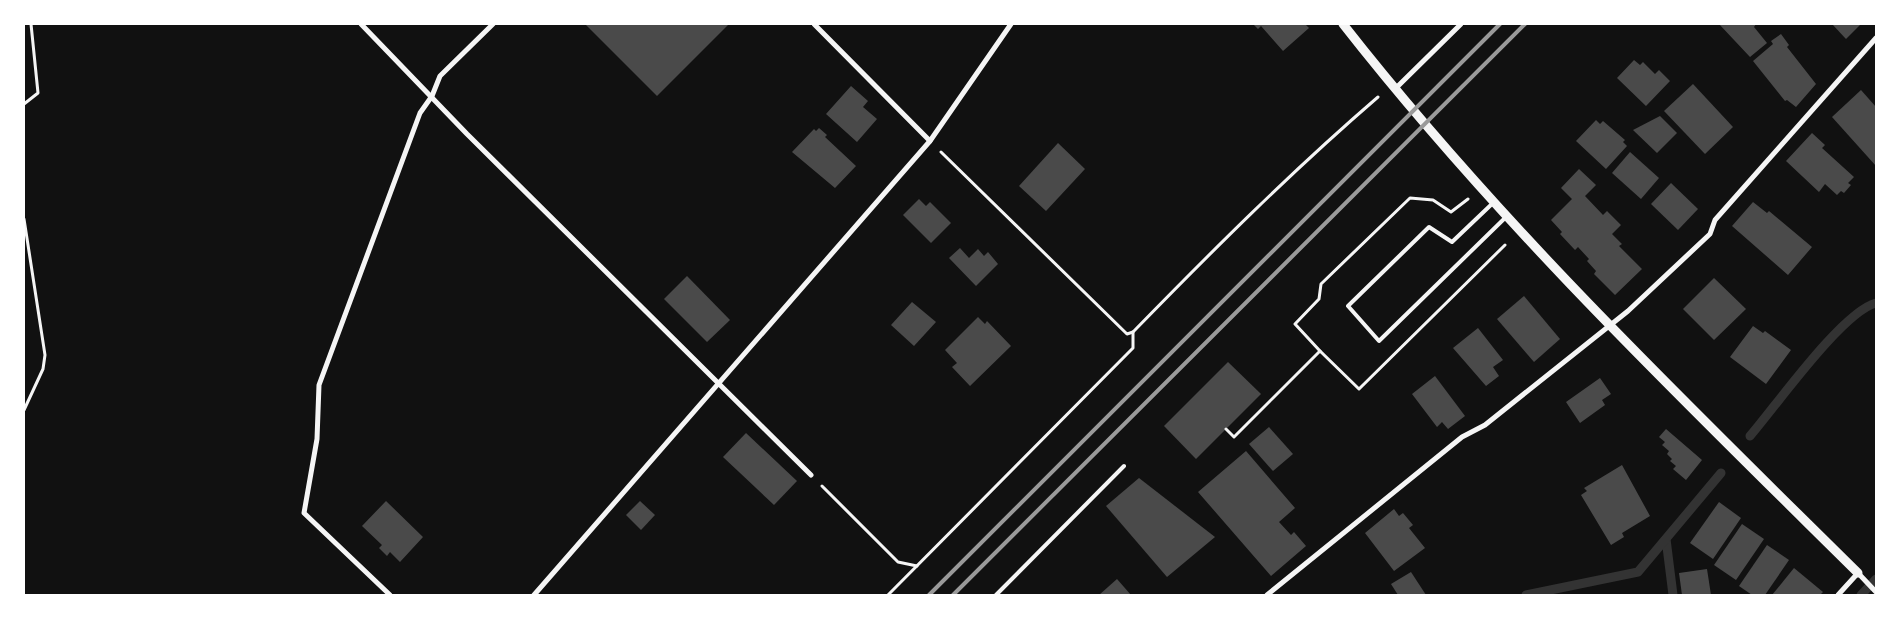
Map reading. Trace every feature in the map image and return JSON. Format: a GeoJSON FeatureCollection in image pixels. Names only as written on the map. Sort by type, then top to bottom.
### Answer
{"type":"FeatureCollection","features":[{"type":"Feature","properties":{"kind":"street"},"geometry":{"type":"LineString","coordinates":[[361,24],[474,141],[811,475]]}},
{"type":"Feature","properties":{"kind":"street"},"geometry":{"type":"LineString","coordinates":[[390,595],[304,513],[316,439],[319,385],[420,113],[432,96],[440,76],[493,24]]}},
{"type":"Feature","properties":{"kind":"street"},"geometry":{"type":"LineString","coordinates":[[814,24],[930,141]]}},
{"type":"Feature","properties":{"kind":"street"},"geometry":{"type":"LineString","coordinates":[[534,595],[930,141],[1011,24]]}},
{"type":"Feature","properties":{"kind":"street"},"geometry":{"type":"LineString","coordinates":[[1343,24],[1395,89],[1506,217],[1608,326],[1858,572],[1876,592]]}},
{"type":"Feature","properties":{"kind":"street"},"geometry":{"type":"LineString","coordinates":[[1395,89],[1461,24]]}},
{"type":"Feature","properties":{"kind":"street"},"geometry":{"type":"LineString","coordinates":[[1267,595],[1462,437],[1485,425],[1628,312],[1710,234],[1715,220],[1876,38]]}},
{"type":"Feature","properties":{"kind":"street"},"geometry":{"type":"LineString","coordinates":[[1838,595],[1858,572]]}},
{"type":"Feature","properties":{"kind":"lane"},"geometry":{"type":"LineString","coordinates":[[1494,202],[1452,242],[1429,227],[1348,306],[1379,341],[1506,217]]}},
{"type":"Feature","properties":{"kind":"lane"},"geometry":{"type":"LineString","coordinates":[[996,595],[1124,466]]}},
{"type":"Feature","properties":{"kind":"path"},"geometry":{"type":"LineString","coordinates":[[24,104],[38,93],[31,24]]}},
{"type":"Feature","properties":{"kind":"path"},"geometry":{"type":"LineString","coordinates":[[930,141],[1127,334],[1133,332],[1236,227],[1314,152],[1379,97],[1395,89]]}},
{"type":"Feature","properties":{"kind":"path"},"geometry":{"type":"LineString","coordinates":[[1468,199],[1451,212],[1434,200],[1410,198],[1321,284],[1319,299],[1295,324],[1320,352],[1359,389],[1505,245]]}},
{"type":"Feature","properties":{"kind":"path"},"geometry":{"type":"LineString","coordinates":[[24,219],[45,355],[43,369],[24,410]]}},
{"type":"Feature","properties":{"kind":"path"},"geometry":{"type":"LineString","coordinates":[[888,595],[1133,348],[1133,332]]}},
{"type":"Feature","properties":{"kind":"path"},"geometry":{"type":"LineString","coordinates":[[1226,429],[1234,437],[1320,352]]}},
{"type":"Feature","properties":{"kind":"path"},"geometry":{"type":"LineString","coordinates":[[811,475],[898,562],[917,566]]}},
{"type":"Feature","properties":{"kind":"building"},"geometry":{"type":"Polygon","coordinates":[[[585,24],[729,24],[657,96],[585,24]]]}},
{"type":"Feature","properties":{"kind":"building"},"geometry":{"type":"Polygon","coordinates":[[[1253,24],[1305,24],[1309,28],[1283,51],[1261,26],[1258,29],[1253,24]]]}},
{"type":"Feature","properties":{"kind":"building"},"geometry":{"type":"Polygon","coordinates":[[[1719,24],[1756,24],[1754,27],[1767,43],[1750,57],[1719,24]]]}},
{"type":"Feature","properties":{"kind":"building"},"geometry":{"type":"Polygon","coordinates":[[[1832,24],[1861,24],[1846,39],[1832,24]]]}},
{"type":"Feature","properties":{"kind":"building"},"geometry":{"type":"Polygon","coordinates":[[[1781,34],[1789,45],[1787,47],[1816,84],[1796,107],[1787,100],[1785,101],[1753,61],[1773,44],[1771,41],[1781,34]]]}},
{"type":"Feature","properties":{"kind":"building"},"geometry":{"type":"Polygon","coordinates":[[[1634,60],[1640,65],[1643,62],[1655,74],[1659,70],[1670,81],[1646,106],[1617,78],[1634,60]]]}},
{"type":"Feature","properties":{"kind":"building"},"geometry":{"type":"Polygon","coordinates":[[[1693,84],[1733,127],[1705,154],[1664,111],[1693,84]]]}},
{"type":"Feature","properties":{"kind":"building"},"geometry":{"type":"Polygon","coordinates":[[[851,86],[868,101],[863,107],[877,119],[857,142],[826,114],[851,86]]]}},
{"type":"Feature","properties":{"kind":"building"},"geometry":{"type":"Polygon","coordinates":[[[1861,90],[1876,107],[1876,166],[1832,117],[1861,90]]]}},
{"type":"Feature","properties":{"kind":"building"},"geometry":{"type":"Polygon","coordinates":[[[1660,116],[1677,133],[1657,153],[1633,130],[1660,116]]]}},
{"type":"Feature","properties":{"kind":"building"},"geometry":{"type":"Polygon","coordinates":[[[1596,120],[1600,124],[1603,121],[1625,140],[1623,142],[1627,146],[1606,169],[1576,141],[1596,120]]]}},
{"type":"Feature","properties":{"kind":"building"},"geometry":{"type":"Polygon","coordinates":[[[819,128],[827,135],[825,137],[856,166],[835,188],[792,152],[814,129],[816,131],[819,128]]]}},
{"type":"Feature","properties":{"kind":"building"},"geometry":{"type":"Polygon","coordinates":[[[1812,133],[1825,145],[1822,148],[1854,177],[1848,183],[1851,185],[1844,193],[1841,191],[1837,195],[1825,184],[1819,192],[1786,161],[1812,133]]]}},
{"type":"Feature","properties":{"kind":"building"},"geometry":{"type":"Polygon","coordinates":[[[1058,143],[1085,169],[1046,211],[1019,186],[1058,143]]]}},
{"type":"Feature","properties":{"kind":"building"},"geometry":{"type":"Polygon","coordinates":[[[1630,152],[1659,178],[1641,199],[1612,173],[1630,152]]]}},
{"type":"Feature","properties":{"kind":"building"},"geometry":{"type":"Polygon","coordinates":[[[1579,169],[1596,185],[1585,196],[1603,215],[1607,211],[1621,225],[1612,234],[1622,244],[1619,246],[1642,269],[1615,295],[1594,274],[1596,271],[1587,261],[1589,259],[1578,247],[1575,250],[1560,234],[1562,232],[1551,220],[1572,199],[1561,188],[1579,169]]]}},
{"type":"Feature","properties":{"kind":"building"},"geometry":{"type":"Polygon","coordinates":[[[1671,183],[1698,209],[1678,230],[1651,204],[1671,183]]]}},
{"type":"Feature","properties":{"kind":"building"},"geometry":{"type":"Polygon","coordinates":[[[919,199],[926,206],[930,202],[951,223],[931,243],[903,215],[919,199]]]}},
{"type":"Feature","properties":{"kind":"building"},"geometry":{"type":"Polygon","coordinates":[[[1753,202],[1767,213],[1769,211],[1812,247],[1788,275],[1732,226],[1753,202]]]}},
{"type":"Feature","properties":{"kind":"building"},"geometry":{"type":"Polygon","coordinates":[[[960,248],[969,258],[978,249],[984,256],[988,252],[998,264],[976,286],[949,258],[960,248]]]}},
{"type":"Feature","properties":{"kind":"building"},"geometry":{"type":"Polygon","coordinates":[[[687,276],[730,320],[707,342],[664,299],[687,276]]]}},
{"type":"Feature","properties":{"kind":"building"},"geometry":{"type":"Polygon","coordinates":[[[1714,278],[1746,309],[1714,340],[1683,309],[1714,278]]]}},
{"type":"Feature","properties":{"kind":"building"},"geometry":{"type":"Polygon","coordinates":[[[1524,296],[1560,339],[1534,362],[1497,319],[1524,296]]]}},
{"type":"Feature","properties":{"kind":"building"},"geometry":{"type":"Polygon","coordinates":[[[912,302],[936,322],[914,346],[891,325],[912,302]]]}},
{"type":"Feature","properties":{"kind":"building"},"geometry":{"type":"Polygon","coordinates":[[[978,317],[985,324],[987,321],[1011,346],[970,386],[952,367],[957,363],[945,350],[978,317]]]}},
{"type":"Feature","properties":{"kind":"building"},"geometry":{"type":"Polygon","coordinates":[[[1753,326],[1763,333],[1765,331],[1791,350],[1766,384],[1730,357],[1753,326]]]}},
{"type":"Feature","properties":{"kind":"building"},"geometry":{"type":"Polygon","coordinates":[[[1478,328],[1503,360],[1493,367],[1499,376],[1486,386],[1453,348],[1478,328]]]}},
{"type":"Feature","properties":{"kind":"building"},"geometry":{"type":"Polygon","coordinates":[[[1228,362],[1261,394],[1196,459],[1164,426],[1228,362]]]}},
{"type":"Feature","properties":{"kind":"building"},"geometry":{"type":"Polygon","coordinates":[[[1435,376],[1465,416],[1448,429],[1442,422],[1437,427],[1412,394],[1435,376]]]}},
{"type":"Feature","properties":{"kind":"building"},"geometry":{"type":"Polygon","coordinates":[[[1600,378],[1611,394],[1602,400],[1605,405],[1580,423],[1566,402],[1600,378]]]}},
{"type":"Feature","properties":{"kind":"building"},"geometry":{"type":"Polygon","coordinates":[[[1269,427],[1293,454],[1273,471],[1249,444],[1269,427]]]}},
{"type":"Feature","properties":{"kind":"building"},"geometry":{"type":"Polygon","coordinates":[[[1666,429],[1702,460],[1686,480],[1673,469],[1676,466],[1670,461],[1672,459],[1667,454],[1669,451],[1662,445],[1665,442],[1659,437],[1666,429]]]}},
{"type":"Feature","properties":{"kind":"building"},"geometry":{"type":"Polygon","coordinates":[[[746,433],[797,481],[774,505],[723,457],[746,433]]]}},
{"type":"Feature","properties":{"kind":"building"},"geometry":{"type":"Polygon","coordinates":[[[1246,451],[1295,508],[1279,522],[1291,535],[1294,532],[1306,546],[1271,576],[1198,492],[1246,451]]]}},
{"type":"Feature","properties":{"kind":"building"},"geometry":{"type":"Polygon","coordinates":[[[1622,465],[1650,516],[1622,533],[1624,537],[1611,545],[1581,495],[1587,491],[1584,488],[1622,465]]]}},
{"type":"Feature","properties":{"kind":"building"},"geometry":{"type":"Polygon","coordinates":[[[1139,478],[1215,537],[1167,577],[1106,506],[1139,478]]]}},
{"type":"Feature","properties":{"kind":"building"},"geometry":{"type":"Polygon","coordinates":[[[386,501],[423,537],[400,562],[390,552],[387,556],[379,548],[382,545],[362,526],[386,501]]]}},
{"type":"Feature","properties":{"kind":"building"},"geometry":{"type":"Polygon","coordinates":[[[640,501],[655,515],[641,530],[626,515],[640,501]]]}},
{"type":"Feature","properties":{"kind":"building"},"geometry":{"type":"Polygon","coordinates":[[[1719,502],[1741,518],[1713,559],[1690,543],[1719,502]]]}},
{"type":"Feature","properties":{"kind":"building"},"geometry":{"type":"Polygon","coordinates":[[[1394,509],[1399,516],[1403,513],[1413,525],[1409,528],[1425,548],[1394,571],[1365,533],[1394,509]]]}},
{"type":"Feature","properties":{"kind":"building"},"geometry":{"type":"Polygon","coordinates":[[[1742,524],[1764,539],[1736,580],[1714,565],[1742,524]]]}},
{"type":"Feature","properties":{"kind":"building"},"geometry":{"type":"Polygon","coordinates":[[[1767,545],[1789,560],[1765,595],[1752,595],[1739,586],[1767,545]]]}},
{"type":"Feature","properties":{"kind":"building"},"geometry":{"type":"Polygon","coordinates":[[[1794,568],[1823,592],[1820,595],[1772,595],[1794,568]]]}},
{"type":"Feature","properties":{"kind":"building"},"geometry":{"type":"Polygon","coordinates":[[[1707,569],[1711,595],[1682,595],[1679,573],[1707,569]]]}},
{"type":"Feature","properties":{"kind":"building"},"geometry":{"type":"Polygon","coordinates":[[[1411,572],[1426,595],[1398,595],[1391,584],[1411,572]]]}},
{"type":"Feature","properties":{"kind":"building"},"geometry":{"type":"Polygon","coordinates":[[[1117,579],[1131,595],[1099,595],[1117,579]]]}},
{"type":"Feature","properties":{"kind":"waterway"},"geometry":{"type":"LineString","coordinates":[[1750,436],[1828,341],[1862,310],[1876,303]]}},
{"type":"Feature","properties":{"kind":"waterway"},"geometry":{"type":"LineString","coordinates":[[1526,595],[1638,572],[1721,473]]}},
{"type":"Feature","properties":{"kind":"waterway"},"geometry":{"type":"LineString","coordinates":[[1666,539],[1673,595]]}},
{"type":"Feature","properties":{"kind":"waterway"},"geometry":{"type":"LineString","coordinates":[[1861,595],[1876,579]]}},
{"type":"Feature","properties":{"kind":"railway"},"geometry":{"type":"LineString","coordinates":[[929,595],[1500,24]]}},
{"type":"Feature","properties":{"kind":"railway"},"geometry":{"type":"LineString","coordinates":[[953,595],[1525,24]]}}]}
